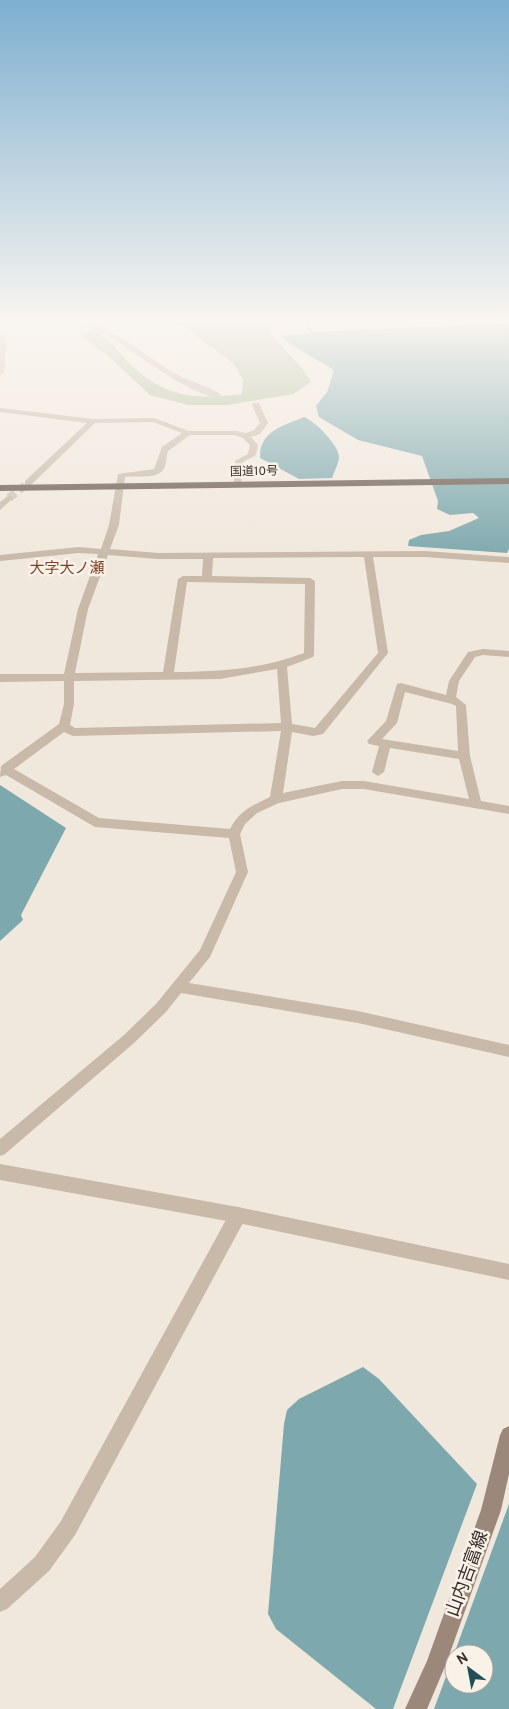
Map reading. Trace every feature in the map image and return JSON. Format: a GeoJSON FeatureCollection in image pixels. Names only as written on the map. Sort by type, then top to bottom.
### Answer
{"type":"FeatureCollection","features":[{"type":"Feature","properties":{"kind":"highway","name":"国道10号"},"geometry":{"type":"LineString","coordinates":[[0,488],[119,490],[425,485],[509,481]]}},
{"type":"Feature","properties":{"kind":"highway","name":"国道10号"},"geometry":{"type":"LineString","coordinates":[[5,497],[238,485],[509,487]]}},
{"type":"Feature","properties":{"kind":"main road","name":"山内吉富線"},"geometry":{"type":"LineString","coordinates":[[416,1709],[436,1664],[491,1510],[509,1435]]}},
{"type":"Feature","properties":{"kind":"street"},"geometry":{"type":"LineString","coordinates":[[246,436],[257,432],[264,423],[256,405]]}},
{"type":"Feature","properties":{"kind":"street"},"geometry":{"type":"LineString","coordinates":[[0,410],[93,421],[154,420],[188,433],[236,433],[246,436],[254,445],[252,455],[239,461],[238,485]]}},
{"type":"Feature","properties":{"kind":"street"},"geometry":{"type":"LineString","coordinates":[[28,483],[93,421]]}},
{"type":"Feature","properties":{"kind":"street"},"geometry":{"type":"LineString","coordinates":[[188,433],[165,448],[161,467],[158,471],[123,475],[114,525],[83,609],[70,677],[69,704],[64,726],[2,771],[95,822],[234,834]]}},
{"type":"Feature","properties":{"kind":"street"},"geometry":{"type":"LineString","coordinates":[[0,507],[5,497]]}},
{"type":"Feature","properties":{"kind":"street"},"geometry":{"type":"LineString","coordinates":[[0,558],[79,550],[158,556],[425,554],[509,560]]}},
{"type":"Feature","properties":{"kind":"street"},"geometry":{"type":"LineString","coordinates":[[64,726],[73,732],[287,728],[313,732],[319,730],[383,653],[368,554]]}},
{"type":"Feature","properties":{"kind":"street"},"geometry":{"type":"LineString","coordinates":[[207,578],[208,555]]}},
{"type":"Feature","properties":{"kind":"street"},"geometry":{"type":"LineString","coordinates":[[0,678],[168,676],[220,675],[282,665],[309,655],[310,581],[182,579],[168,676]]}},
{"type":"Feature","properties":{"kind":"street"},"geometry":{"type":"LineString","coordinates":[[450,699],[454,681],[472,654],[482,652],[509,654]]}},
{"type":"Feature","properties":{"kind":"street"},"geometry":{"type":"LineString","coordinates":[[276,799],[287,728],[282,665]]}},
{"type":"Feature","properties":{"kind":"street"},"geometry":{"type":"LineString","coordinates":[[464,756],[373,740],[391,723],[401,687],[450,699],[461,705],[464,756],[476,803]]}},
{"type":"Feature","properties":{"kind":"street"},"geometry":{"type":"LineString","coordinates":[[378,772],[386,743]]}},
{"type":"Feature","properties":{"kind":"street"},"geometry":{"type":"LineString","coordinates":[[0,1150],[129,1039],[161,1008],[205,953],[242,872],[234,834],[240,821],[253,810],[276,799],[342,785],[364,785],[509,810]]}},
{"type":"Feature","properties":{"kind":"street"},"geometry":{"type":"LineString","coordinates":[[179,987],[358,1017],[509,1051]]}},
{"type":"Feature","properties":{"kind":"street"},"geometry":{"type":"LineString","coordinates":[[0,1172],[238,1215],[509,1272]]}},
{"type":"Feature","properties":{"kind":"street"},"geometry":{"type":"LineString","coordinates":[[0,1602],[42,1564],[68,1528],[238,1215]]}},
{"type":"Feature","properties":{"kind":"green space"},"geometry":{"type":"Polygon","coordinates":[[[179,403],[240,403],[227,405],[188,405],[179,403]]]}},
{"type":"Feature","properties":{"kind":"water"},"geometry":{"type":"Polygon","coordinates":[[[319,403],[509,403],[509,549],[507,553],[408,546],[409,540],[421,535],[449,531],[479,518],[473,513],[450,515],[437,509],[438,501],[422,456],[358,440],[319,417],[316,406],[319,403]]]}},
{"type":"Feature","properties":{"kind":"water"},"geometry":{"type":"Polygon","coordinates":[[[304,417],[326,434],[336,447],[339,458],[332,478],[299,479],[260,458],[261,449],[268,436],[281,427],[304,417]]]}},
{"type":"Feature","properties":{"kind":"water"},"geometry":{"type":"Polygon","coordinates":[[[0,785],[66,828],[21,915],[23,920],[0,941],[0,785]]]}},
{"type":"Feature","properties":{"kind":"water"},"geometry":{"type":"Polygon","coordinates":[[[363,1367],[379,1379],[477,1484],[393,1709],[376,1709],[276,1629],[268,1614],[284,1424],[287,1410],[299,1399],[363,1367]]]}},
{"type":"Feature","properties":{"kind":"water"},"geometry":{"type":"Polygon","coordinates":[[[509,1504],[509,1709],[434,1709],[444,1682],[444,1694],[494,1694],[494,1644],[458,1644],[509,1504]]]}},
{"type":"Feature","properties":{"kind":"tunnel"},"geometry":{"type":"LineString","coordinates":[[9,498],[28,483]]}},
{"type":"Feature","properties":{"kind":"district","name":"大字大ノ瀬"},"geometry":{"type":"Point","coordinates":[67,569]}}]}
